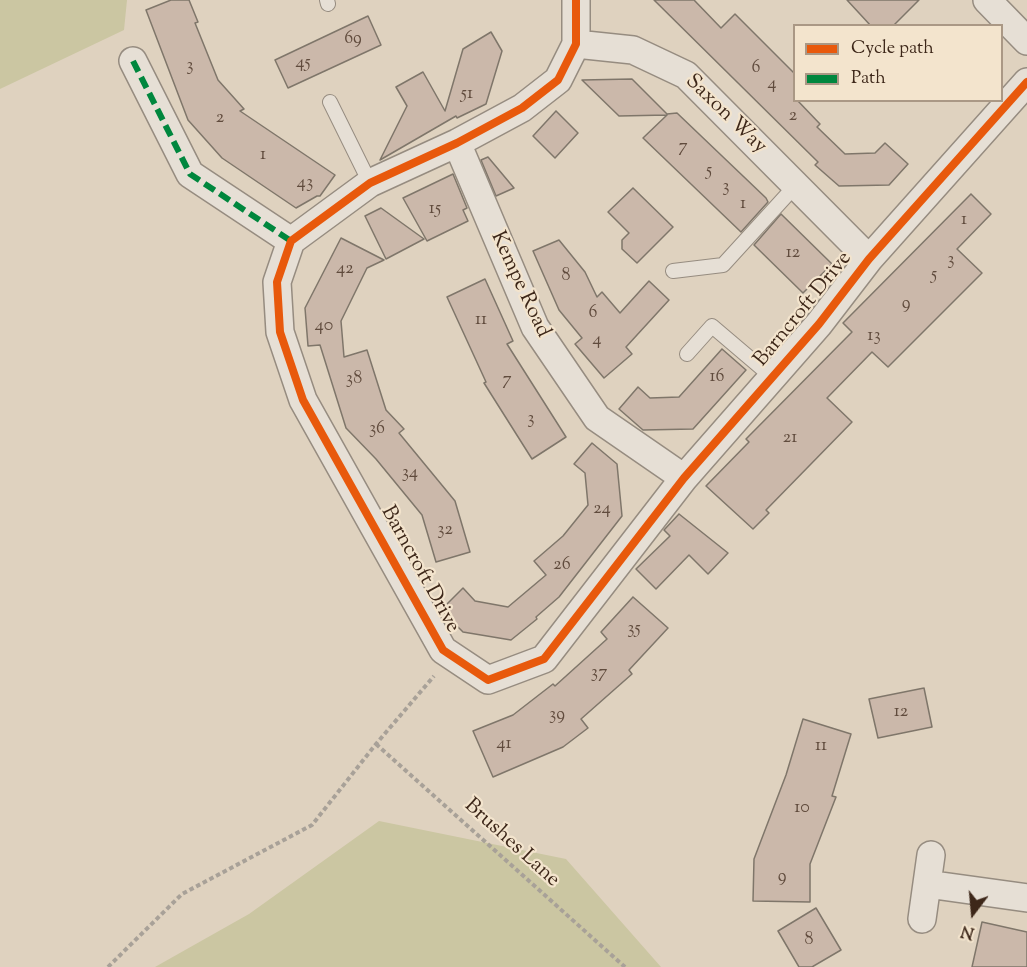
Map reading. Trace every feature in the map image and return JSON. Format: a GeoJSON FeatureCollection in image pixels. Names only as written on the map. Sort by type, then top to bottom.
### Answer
{"type":"FeatureCollection","features":[{"type":"Feature","properties":{"kind":"street"},"geometry":{"type":"LineString","coordinates":[[133,61],[190,174],[291,241],[370,183],[457,143],[522,108],[558,80],[576,44],[576,0]]}},
{"type":"Feature","properties":{"kind":"street"},"geometry":{"type":"LineString","coordinates":[[987,0],[1024,32]]}},
{"type":"Feature","properties":{"kind":"street","name":"Saxon Way"},"geometry":{"type":"LineString","coordinates":[[576,44],[633,50],[686,75],[796,184]]}},
{"type":"Feature","properties":{"kind":"street","name":"Barncroft Drive"},"geometry":{"type":"LineString","coordinates":[[291,241],[277,282],[280,332],[303,400],[443,650],[488,680],[544,659],[684,478],[819,324],[869,259],[1027,82]]}},
{"type":"Feature","properties":{"kind":"street","name":"Kempe Road"},"geometry":{"type":"LineString","coordinates":[[457,143],[535,327],[597,418],[684,478]]}},
{"type":"Feature","properties":{"kind":"street","name":"Barncroft Drive"},"geometry":{"type":"LineString","coordinates":[[796,184],[869,259]]}},
{"type":"Feature","properties":{"kind":"street"},"geometry":{"type":"LineString","coordinates":[[922,919],[931,855]]}},
{"type":"Feature","properties":{"kind":"street"},"geometry":{"type":"LineString","coordinates":[[927,884],[1027,898]]}},
{"type":"Feature","properties":{"kind":"lane"},"geometry":{"type":"LineString","coordinates":[[330,102],[370,183]]}},
{"type":"Feature","properties":{"kind":"lane"},"geometry":{"type":"LineString","coordinates":[[673,270],[723,266],[796,184]]}},
{"type":"Feature","properties":{"kind":"lane"},"geometry":{"type":"LineString","coordinates":[[687,354],[712,326],[772,377]]}},
{"type":"Feature","properties":{"kind":"path"},"geometry":{"type":"LineString","coordinates":[[108,967],[182,894],[312,825],[376,744],[452,655]]}},
{"type":"Feature","properties":{"kind":"shaded area"},"geometry":{"type":"Polygon","coordinates":[[[0,0],[127,0],[124,30],[0,89],[0,0]]]}},
{"type":"Feature","properties":{"kind":"shaded area"},"geometry":{"type":"Polygon","coordinates":[[[379,821],[566,859],[661,967],[155,967],[249,914],[379,821]]]}},
{"type":"Feature","properties":{"kind":"building"},"geometry":{"type":"Polygon","coordinates":[[[171,0],[189,0],[198,22],[195,23],[218,80],[244,109],[240,111],[335,175],[320,196],[296,208],[222,158],[188,120],[146,10],[171,0]]]}},
{"type":"Feature","properties":{"kind":"building"},"geometry":{"type":"Polygon","coordinates":[[[654,0],[694,0],[721,28],[735,14],[793,72],[793,102],[799,102],[820,124],[817,127],[845,154],[875,153],[885,143],[908,164],[889,185],[839,186],[815,165],[818,162],[654,0]]]}},
{"type":"Feature","properties":{"kind":"building"},"geometry":{"type":"Polygon","coordinates":[[[847,0],[919,0],[895,24],[869,24],[847,0]]]}},
{"type":"Feature","properties":{"kind":"building"},"geometry":{"type":"Polygon","coordinates":[[[368,16],[381,45],[288,88],[275,60],[368,16]]]}},
{"type":"Feature","properties":{"kind":"building"},"geometry":{"type":"Polygon","coordinates":[[[491,32],[502,51],[486,104],[457,118],[456,116],[380,160],[407,106],[396,87],[423,72],[445,111],[463,49],[491,32]]]}},
{"type":"Feature","properties":{"kind":"building"},"geometry":{"type":"Polygon","coordinates":[[[632,79],[667,114],[677,113],[766,198],[768,202],[741,232],[643,138],[667,115],[619,116],[582,80],[632,79]]]}},
{"type":"Feature","properties":{"kind":"building"},"geometry":{"type":"Polygon","coordinates":[[[556,111],[578,133],[555,158],[533,136],[556,111]]]}},
{"type":"Feature","properties":{"kind":"building"},"geometry":{"type":"Polygon","coordinates":[[[488,157],[514,188],[496,196],[481,160],[488,157]]]}},
{"type":"Feature","properties":{"kind":"building"},"geometry":{"type":"Polygon","coordinates":[[[453,174],[467,208],[463,210],[468,221],[427,241],[403,198],[453,174]]]}},
{"type":"Feature","properties":{"kind":"building"},"geometry":{"type":"Polygon","coordinates":[[[633,188],[673,227],[637,263],[622,249],[622,240],[629,233],[608,212],[633,188]]]}},
{"type":"Feature","properties":{"kind":"building"},"geometry":{"type":"Polygon","coordinates":[[[971,194],[991,214],[957,249],[982,273],[888,367],[872,352],[827,398],[852,422],[766,510],[769,513],[753,529],[706,486],[749,442],[746,439],[852,332],[843,323],[971,194]]]}},
{"type":"Feature","properties":{"kind":"building"},"geometry":{"type":"Polygon","coordinates":[[[381,208],[424,239],[386,259],[365,216],[381,208]]]}},
{"type":"Feature","properties":{"kind":"building"},"geometry":{"type":"Polygon","coordinates":[[[781,214],[832,264],[803,293],[754,245],[781,214]]]}},
{"type":"Feature","properties":{"kind":"building"},"geometry":{"type":"Polygon","coordinates":[[[341,238],[384,260],[367,268],[341,321],[344,357],[367,350],[386,410],[404,429],[399,433],[455,501],[470,552],[436,562],[422,515],[376,459],[346,428],[320,345],[308,346],[305,308],[341,238]]]}},
{"type":"Feature","properties":{"kind":"building"},"geometry":{"type":"Polygon","coordinates":[[[559,240],[585,272],[597,297],[602,292],[620,313],[649,281],[669,300],[626,347],[632,354],[604,378],[575,344],[582,338],[559,310],[533,251],[559,240]]]}},
{"type":"Feature","properties":{"kind":"building"},"geometry":{"type":"Polygon","coordinates":[[[485,279],[513,341],[507,344],[566,437],[532,459],[484,383],[486,382],[447,297],[485,279]]]}},
{"type":"Feature","properties":{"kind":"building"},"geometry":{"type":"Polygon","coordinates":[[[722,349],[746,370],[693,429],[643,430],[619,409],[638,387],[650,398],[679,397],[722,349]]]}},
{"type":"Feature","properties":{"kind":"building"},"geometry":{"type":"Polygon","coordinates":[[[592,443],[617,464],[622,516],[559,597],[511,640],[463,632],[441,610],[463,588],[475,601],[508,607],[546,575],[534,561],[563,536],[588,505],[585,473],[574,464],[592,443]]]}},
{"type":"Feature","properties":{"kind":"building"},"geometry":{"type":"Polygon","coordinates":[[[679,514],[728,553],[708,574],[689,555],[656,589],[636,569],[670,536],[664,530],[679,514]]]}},
{"type":"Feature","properties":{"kind":"building"},"geometry":{"type":"Polygon","coordinates":[[[633,597],[668,628],[629,670],[632,674],[581,719],[588,728],[563,747],[493,777],[473,731],[513,715],[553,684],[555,686],[607,639],[601,632],[633,597]]]}},
{"type":"Feature","properties":{"kind":"building"},"geometry":{"type":"Polygon","coordinates":[[[924,688],[932,727],[878,738],[869,699],[924,688]]]}},
{"type":"Feature","properties":{"kind":"building"},"geometry":{"type":"Polygon","coordinates":[[[803,719],[851,734],[832,796],[836,797],[810,864],[810,902],[753,901],[754,859],[786,775],[803,719]]]}},
{"type":"Feature","properties":{"kind":"building"},"geometry":{"type":"Polygon","coordinates":[[[816,908],[841,950],[812,967],[799,967],[778,931],[816,908]]]}},
{"type":"Feature","properties":{"kind":"building"},"geometry":{"type":"Polygon","coordinates":[[[982,922],[1027,932],[1027,967],[972,967],[982,922]]]}},
{"type":"Feature","properties":{"kind":"marked path"},"geometry":{"type":"LineString","coordinates":[[133,61],[190,174],[291,241]]}},
{"type":"Feature","properties":{"kind":"cycle path"},"geometry":{"type":"LineString","coordinates":[[576,0],[576,44],[558,80],[522,108],[457,143],[370,183],[291,241],[277,282],[280,332],[303,400],[443,650],[488,680],[544,659],[684,478],[819,324],[869,259],[1027,82]]}}]}
